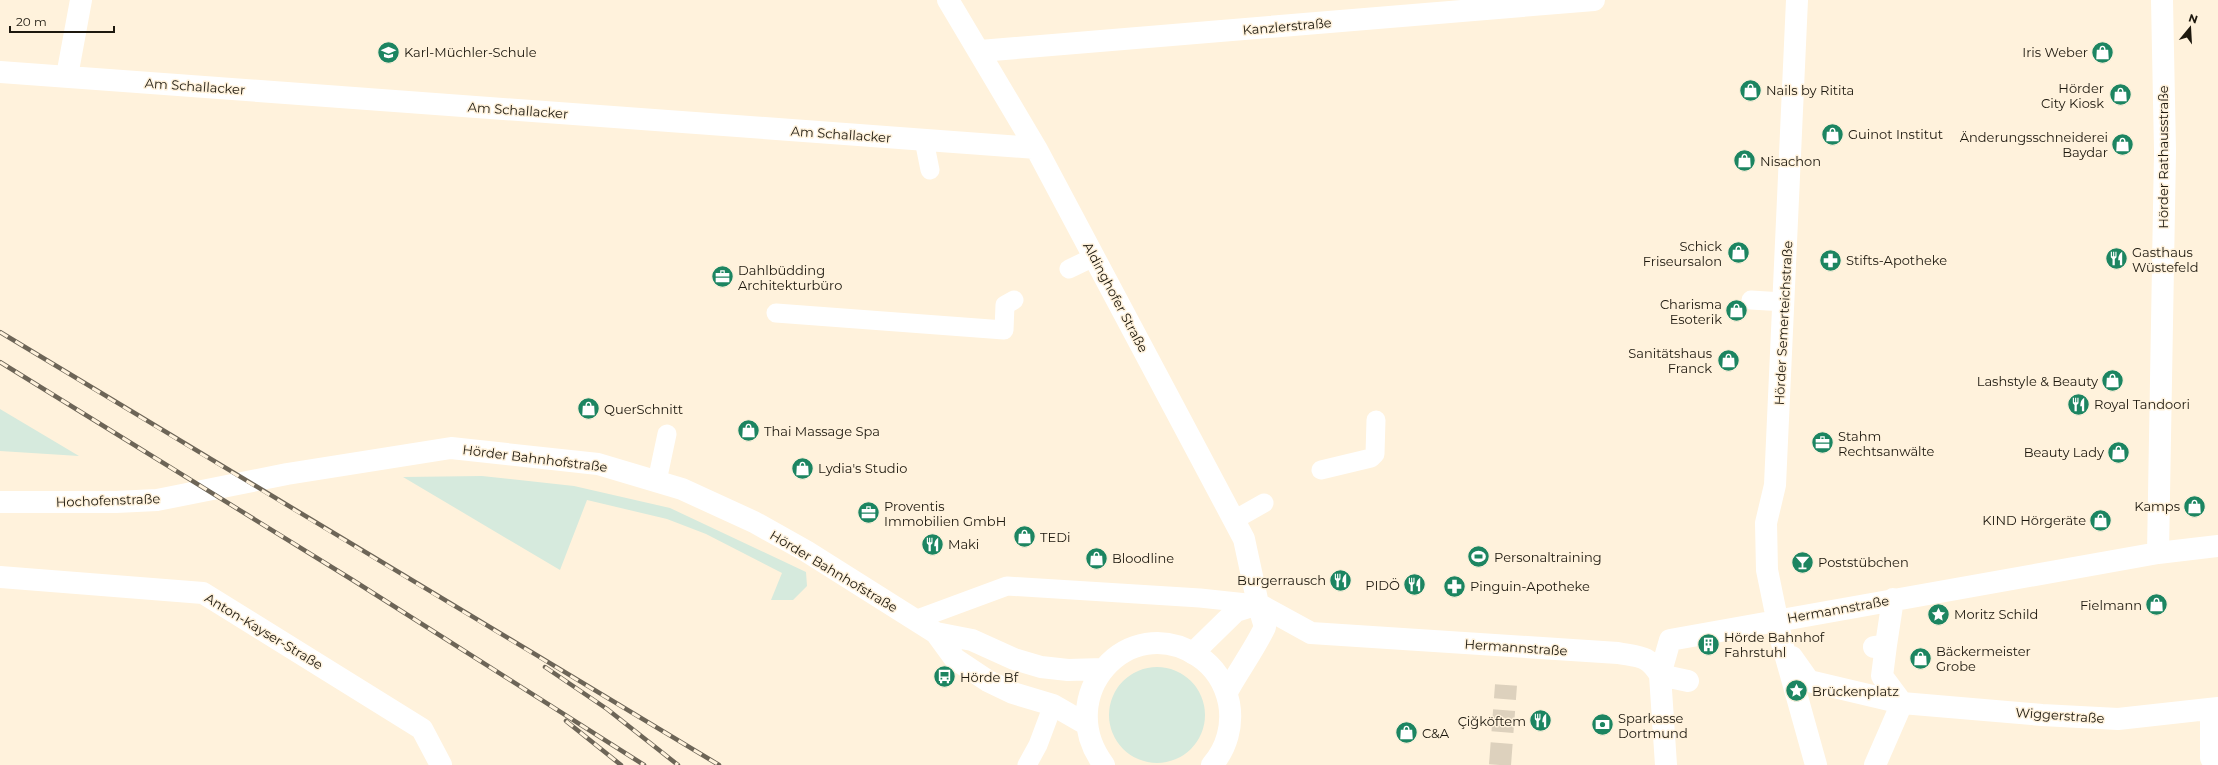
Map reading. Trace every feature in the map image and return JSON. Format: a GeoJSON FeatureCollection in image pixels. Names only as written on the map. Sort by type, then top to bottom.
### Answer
{"type":"FeatureCollection","features":[{"type":"Feature","properties":{"kind":"street"},"geometry":{"type":"LineString","coordinates":[[67,76],[81,0]]}},
{"type":"Feature","properties":{"kind":"street","name":"Aldinghofer Straße"},"geometry":{"type":"LineString","coordinates":[[948,0],[980,51],[1036,148],[1244,539],[1258,604],[1265,627],[1255,648],[1240,668],[1227,692]]}},
{"type":"Feature","properties":{"kind":"street","name":"Kanzlerstraße"},"geometry":{"type":"LineString","coordinates":[[980,51],[1594,0]]}},
{"type":"Feature","properties":{"kind":"street","name":"Hörder Semerteichstraße"},"geometry":{"type":"LineString","coordinates":[[1797,0],[1776,485],[1766,523],[1767,562],[1779,620],[1782,643],[1816,765]]}},
{"type":"Feature","properties":{"kind":"street","name":"Hörder Rathausstraße"},"geometry":{"type":"LineString","coordinates":[[2158,553],[2165,151],[2162,0]]}},
{"type":"Feature","properties":{"kind":"street","name":"Am Schallacker"},"geometry":{"type":"LineString","coordinates":[[0,72],[1036,148]]}},
{"type":"Feature","properties":{"kind":"street","name":"Hörder Bahnhofstraße"},"geometry":{"type":"LineString","coordinates":[[287,474],[451,448],[598,464],[682,489],[754,522],[806,551],[936,633],[972,640],[1014,659],[1041,667],[1068,670],[1103,669]]}},
{"type":"Feature","properties":{"kind":"street","name":"Hochofenstraße"},"geometry":{"type":"LineString","coordinates":[[0,502],[116,502],[157,500],[287,474]]}},
{"type":"Feature","properties":{"kind":"street","name":"Hermannstraße"},"geometry":{"type":"LineString","coordinates":[[1660,675],[1670,640],[2158,553],[2218,546]]}},
{"type":"Feature","properties":{"kind":"street","name":"Anton-Kayser-Straße"},"geometry":{"type":"LineString","coordinates":[[0,577],[203,593],[422,729],[441,765]]}},
{"type":"Feature","properties":{"kind":"street"},"geometry":{"type":"LineString","coordinates":[[1875,765],[1902,703],[1882,676],[1880,646],[1894,600]]}},
{"type":"Feature","properties":{"kind":"street"},"geometry":{"type":"LineString","coordinates":[[1193,653],[1236,612],[1258,604]]}},
{"type":"Feature","properties":{"kind":"street","name":"Hermannstraße"},"geometry":{"type":"LineString","coordinates":[[1258,604],[1311,633],[1618,653],[1641,657],[1652,662],[1660,675]]}},
{"type":"Feature","properties":{"kind":"street","name":"Hörder Bahnhofstraße"},"geometry":{"type":"LineString","coordinates":[[936,633],[955,659],[988,681],[1013,693],[1053,705],[1086,724]]}},
{"type":"Feature","properties":{"kind":"street","name":"Wiggerstraße"},"geometry":{"type":"LineString","coordinates":[[1782,643],[1809,681],[1902,703],[2042,715],[2118,719],[2214,709]]}},
{"type":"Feature","properties":{"kind":"street"},"geometry":{"type":"LineString","coordinates":[[1104,765],[1091,744],[1086,724],[1087,704],[1093,684],[1103,669],[1116,658],[1132,649],[1147,645],[1162,644],[1178,647],[1193,653],[1213,669],[1227,692],[1231,716],[1227,740],[1217,763]]}},
{"type":"Feature","properties":{"kind":"street"},"geometry":{"type":"LineString","coordinates":[[1666,765],[1660,675],[1688,681]]}},
{"type":"Feature","properties":{"kind":"street"},"geometry":{"type":"LineString","coordinates":[[2211,758],[2214,709]]}},
{"type":"Feature","properties":{"kind":"lane"},"geometry":{"type":"LineString","coordinates":[[924,140],[930,170]]}},
{"type":"Feature","properties":{"kind":"lane"},"geometry":{"type":"LineString","coordinates":[[1069,270],[1094,257]]}},
{"type":"Feature","properties":{"kind":"lane"},"geometry":{"type":"LineString","coordinates":[[776,313],[1004,330],[1005,305],[1014,300]]}},
{"type":"Feature","properties":{"kind":"lane"},"geometry":{"type":"LineString","coordinates":[[1751,300],[1783,302]]}},
{"type":"Feature","properties":{"kind":"lane"},"geometry":{"type":"LineString","coordinates":[[1321,470],[1371,458],[1375,454],[1376,420]]}},
{"type":"Feature","properties":{"kind":"lane"},"geometry":{"type":"LineString","coordinates":[[657,481],[667,434]]}},
{"type":"Feature","properties":{"kind":"lane"},"geometry":{"type":"LineString","coordinates":[[1234,520],[1264,503]]}},
{"type":"Feature","properties":{"kind":"lane"},"geometry":{"type":"LineString","coordinates":[[915,620],[1007,586],[1200,598],[1258,604]]}},
{"type":"Feature","properties":{"kind":"lane"},"geometry":{"type":"LineString","coordinates":[[1027,765],[1038,745],[1053,705]]}},
{"type":"Feature","properties":{"kind":"green space"},"geometry":{"type":"Polygon","coordinates":[[[0,409],[79,456],[0,451],[0,409]]]}},
{"type":"Feature","properties":{"kind":"green space"},"geometry":{"type":"Polygon","coordinates":[[[482,476],[574,486],[670,508],[806,572],[807,586],[793,600],[771,600],[782,573],[706,534],[667,519],[587,500],[560,570],[403,477],[482,476]]]}},
{"type":"Feature","properties":{"kind":"green space"},"geometry":{"type":"Polygon","coordinates":[[[1157,667],[1176,670],[1191,681],[1202,696],[1205,715],[1202,734],[1191,749],[1176,760],[1157,763],[1138,760],[1123,749],[1112,734],[1109,715],[1112,696],[1123,681],[1138,670],[1157,667]]]}},
{"type":"Feature","properties":{"kind":"tunnel"},"geometry":{"type":"LineString","coordinates":[[1500,765],[1506,685]]}},
{"type":"Feature","properties":{"kind":"railway"},"geometry":{"type":"LineString","coordinates":[[0,332],[719,765]]}},
{"type":"Feature","properties":{"kind":"railway"},"geometry":{"type":"LineString","coordinates":[[0,362],[351,579],[644,765]]}},
{"type":"Feature","properties":{"kind":"railway"},"geometry":{"type":"LineString","coordinates":[[545,667],[607,709],[678,765]]}},
{"type":"Feature","properties":{"kind":"railway"},"geometry":{"type":"LineString","coordinates":[[566,721],[621,765]]}},
{"type":"Feature","properties":{"kind":"place","name":"Karl-Müchler-Schule"},"geometry":{"type":"Point","coordinates":[388,52]}},
{"type":"Feature","properties":{"kind":"place","name":"Iris Weber"},"geometry":{"type":"Point","coordinates":[2103,52]}},
{"type":"Feature","properties":{"kind":"place","name":"Nails by Ritita"},"geometry":{"type":"Point","coordinates":[1750,90]}},
{"type":"Feature","properties":{"kind":"place","name":"Hörder City Kiosk"},"geometry":{"type":"Point","coordinates":[2120,95]}},
{"type":"Feature","properties":{"kind":"place","name":"Guinot Institut"},"geometry":{"type":"Point","coordinates":[1833,134]}},
{"type":"Feature","properties":{"kind":"place","name":"Änderungsschneiderei Baydar"},"geometry":{"type":"Point","coordinates":[2123,144]}},
{"type":"Feature","properties":{"kind":"place","name":"Nisachon"},"geometry":{"type":"Point","coordinates":[1744,161]}},
{"type":"Feature","properties":{"kind":"place","name":"Schick Friseursalon"},"geometry":{"type":"Point","coordinates":[1738,253]}},
{"type":"Feature","properties":{"kind":"place","name":"Gasthaus Wüstefeld"},"geometry":{"type":"Point","coordinates":[2117,259]}},
{"type":"Feature","properties":{"kind":"place","name":"Stifts-Apotheke"},"geometry":{"type":"Point","coordinates":[1830,260]}},
{"type":"Feature","properties":{"kind":"place","name":"Dahlbüdding Architekturbüro"},"geometry":{"type":"Point","coordinates":[722,277]}},
{"type":"Feature","properties":{"kind":"place","name":"Charisma Esoterik"},"geometry":{"type":"Point","coordinates":[1737,311]}},
{"type":"Feature","properties":{"kind":"place","name":"Sanitätshaus Franck"},"geometry":{"type":"Point","coordinates":[1728,360]}},
{"type":"Feature","properties":{"kind":"place","name":"Lashstyle & Beauty"},"geometry":{"type":"Point","coordinates":[2113,381]}},
{"type":"Feature","properties":{"kind":"place","name":"Royal Tandoori"},"geometry":{"type":"Point","coordinates":[2078,404]}},
{"type":"Feature","properties":{"kind":"place","name":"QuerSchnitt"},"geometry":{"type":"Point","coordinates":[589,409]}},
{"type":"Feature","properties":{"kind":"place","name":"Thai Massage Spa"},"geometry":{"type":"Point","coordinates":[748,431]}},
{"type":"Feature","properties":{"kind":"place","name":"Stahm Rechtsanwälte"},"geometry":{"type":"Point","coordinates":[1823,443]}},
{"type":"Feature","properties":{"kind":"place","name":"Beauty Lady"},"geometry":{"type":"Point","coordinates":[2119,452]}},
{"type":"Feature","properties":{"kind":"place","name":"Lydia's Studio"},"geometry":{"type":"Point","coordinates":[802,468]}},
{"type":"Feature","properties":{"kind":"place","name":"Kamps"},"geometry":{"type":"Point","coordinates":[2195,506]}},
{"type":"Feature","properties":{"kind":"place","name":"Proventis Immobilien GmbH"},"geometry":{"type":"Point","coordinates":[868,513]}},
{"type":"Feature","properties":{"kind":"place","name":"KIND Hörgeräte"},"geometry":{"type":"Point","coordinates":[2101,520]}},
{"type":"Feature","properties":{"kind":"place","name":"TEDi"},"geometry":{"type":"Point","coordinates":[1024,537]}},
{"type":"Feature","properties":{"kind":"place","name":"Maki"},"geometry":{"type":"Point","coordinates":[932,544]}},
{"type":"Feature","properties":{"kind":"place","name":"Personaltraining"},"geometry":{"type":"Point","coordinates":[1479,557]}},
{"type":"Feature","properties":{"kind":"place","name":"Bloodline"},"geometry":{"type":"Point","coordinates":[1097,558]}},
{"type":"Feature","properties":{"kind":"place","name":"Poststübchen"},"geometry":{"type":"Point","coordinates":[1803,562]}},
{"type":"Feature","properties":{"kind":"place","name":"Burgerrausch"},"geometry":{"type":"Point","coordinates":[1341,580]}},
{"type":"Feature","properties":{"kind":"place","name":"PIDÖ"},"geometry":{"type":"Point","coordinates":[1415,585]}},
{"type":"Feature","properties":{"kind":"place","name":"Pinguin-Apotheke"},"geometry":{"type":"Point","coordinates":[1454,586]}},
{"type":"Feature","properties":{"kind":"place","name":"Fielmann"},"geometry":{"type":"Point","coordinates":[2157,605]}},
{"type":"Feature","properties":{"kind":"place","name":"Moritz Schild"},"geometry":{"type":"Point","coordinates":[1938,614]}},
{"type":"Feature","properties":{"kind":"place","name":"Hörde Bahnhof Fahrstuhl"},"geometry":{"type":"Point","coordinates":[1709,644]}},
{"type":"Feature","properties":{"kind":"place","name":"Bäckermeister Grobe"},"geometry":{"type":"Point","coordinates":[1920,658]}},
{"type":"Feature","properties":{"kind":"place","name":"Hörde Bf"},"geometry":{"type":"Point","coordinates":[944,677]}},
{"type":"Feature","properties":{"kind":"place","name":"Brückenplatz"},"geometry":{"type":"Point","coordinates":[1796,691]}},
{"type":"Feature","properties":{"kind":"place","name":"Çiğköftem"},"geometry":{"type":"Point","coordinates":[1541,721]}},
{"type":"Feature","properties":{"kind":"place","name":"Sparkasse Dortmund"},"geometry":{"type":"Point","coordinates":[1602,725]}},
{"type":"Feature","properties":{"kind":"place","name":"C&A"},"geometry":{"type":"Point","coordinates":[1407,733]}}]}
